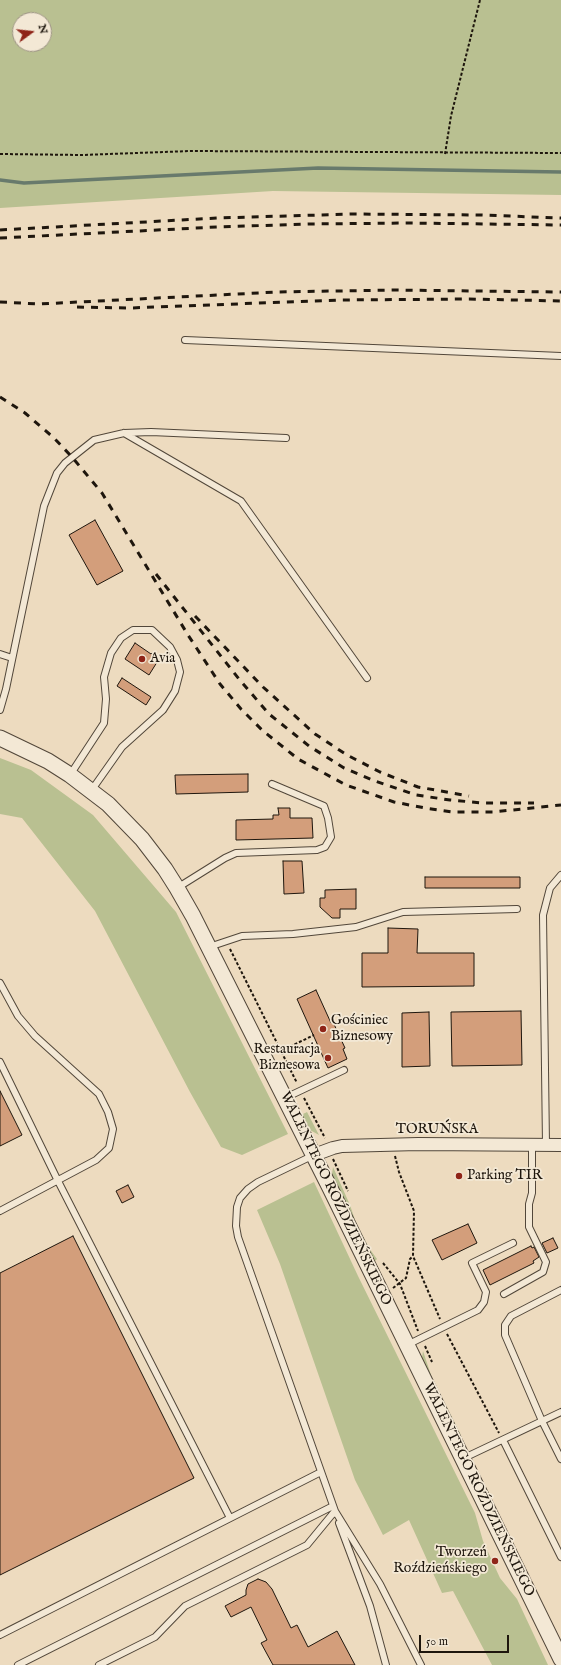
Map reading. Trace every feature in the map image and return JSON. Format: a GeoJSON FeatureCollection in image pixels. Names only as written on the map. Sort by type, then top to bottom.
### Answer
{"type":"FeatureCollection","features":[{"type":"Feature","properties":{"kind":"street","name":"WALENTEGO ROŹDZIEŃSKIEGO"},"geometry":{"type":"LineString","coordinates":[[0,738],[30,751],[70,775],[116,812],[142,839],[165,869],[177,888],[209,947],[314,1155],[561,1659]]}},
{"type":"Feature","properties":{"kind":"street","name":"TORUŃSKA"},"geometry":{"type":"LineString","coordinates":[[314,1155],[336,1147],[395,1145],[561,1145]]}},
{"type":"Feature","properties":{"kind":"lane"},"geometry":{"type":"LineString","coordinates":[[185,340],[561,356]]}},
{"type":"Feature","properties":{"kind":"lane"},"geometry":{"type":"LineString","coordinates":[[0,710],[44,506],[57,472],[65,463],[94,440],[124,433],[151,432],[286,438]]}},
{"type":"Feature","properties":{"kind":"lane"},"geometry":{"type":"LineString","coordinates":[[124,433],[240,501],[367,678]]}},
{"type":"Feature","properties":{"kind":"lane"},"geometry":{"type":"LineString","coordinates":[[70,775],[104,723],[106,699],[104,677],[111,653],[121,638],[133,630],[152,630],[170,646],[177,660],[180,672],[175,691],[162,710],[122,747],[91,791]]}},
{"type":"Feature","properties":{"kind":"lane"},"geometry":{"type":"LineString","coordinates":[[0,654],[12,658]]}},
{"type":"Feature","properties":{"kind":"lane"},"geometry":{"type":"LineString","coordinates":[[177,888],[225,858],[236,853],[317,850],[325,847],[331,837],[328,818],[324,806],[272,784]]}},
{"type":"Feature","properties":{"kind":"lane"},"geometry":{"type":"LineString","coordinates":[[546,1145],[543,915],[550,888],[561,875]]}},
{"type":"Feature","properties":{"kind":"lane"},"geometry":{"type":"LineString","coordinates":[[209,947],[242,936],[293,934],[356,927],[402,912],[517,909]]}},
{"type":"Feature","properties":{"kind":"lane"},"geometry":{"type":"LineString","coordinates":[[0,983],[18,1016],[35,1036],[99,1094],[108,1112],[113,1130],[109,1148],[96,1160],[0,1211]]}},
{"type":"Feature","properties":{"kind":"lane"},"geometry":{"type":"LineString","coordinates":[[0,1062],[58,1181],[230,1518]]}},
{"type":"Feature","properties":{"kind":"lane"},"geometry":{"type":"LineString","coordinates":[[285,1098],[344,1070]]}},
{"type":"Feature","properties":{"kind":"lane"},"geometry":{"type":"LineString","coordinates":[[504,1294],[543,1272],[546,1262],[529,1227],[529,1204],[532,1193],[532,1145]]}},
{"type":"Feature","properties":{"kind":"lane"},"geometry":{"type":"LineString","coordinates":[[314,1155],[258,1182],[248,1189],[240,1198],[237,1206],[236,1226],[238,1237],[370,1606],[386,1665]]}},
{"type":"Feature","properties":{"kind":"lane"},"geometry":{"type":"LineString","coordinates":[[407,1345],[478,1310],[484,1302],[486,1292],[472,1263],[513,1243]]}},
{"type":"Feature","properties":{"kind":"lane"},"geometry":{"type":"LineString","coordinates":[[561,1290],[511,1316],[505,1324],[505,1335],[508,1346],[561,1459]]}},
{"type":"Feature","properties":{"kind":"lane"},"geometry":{"type":"LineString","coordinates":[[462,1459],[561,1412]]}},
{"type":"Feature","properties":{"kind":"lane"},"geometry":{"type":"LineString","coordinates":[[502,1440],[561,1557]]}},
{"type":"Feature","properties":{"kind":"lane"},"geometry":{"type":"LineString","coordinates":[[0,1635],[321,1472]]}},
{"type":"Feature","properties":{"kind":"lane"},"geometry":{"type":"LineString","coordinates":[[18,1665],[334,1508]]}},
{"type":"Feature","properties":{"kind":"lane"},"geometry":{"type":"LineString","coordinates":[[99,1665],[155,1637],[185,1606],[306,1545],[334,1508]]}},
{"type":"Feature","properties":{"kind":"lane"},"geometry":{"type":"LineString","coordinates":[[334,1508],[380,1584],[421,1665]]}},
{"type":"Feature","properties":{"kind":"path"},"geometry":{"type":"LineString","coordinates":[[445,154],[451,116],[480,0]]}},
{"type":"Feature","properties":{"kind":"path"},"geometry":{"type":"LineString","coordinates":[[0,154],[82,155],[192,151],[445,154],[561,153]]}},
{"type":"Feature","properties":{"kind":"path"},"geometry":{"type":"LineString","coordinates":[[281,1051],[314,1035]]}},
{"type":"Feature","properties":{"kind":"path"},"geometry":{"type":"LineString","coordinates":[[395,1145],[395,1154],[399,1172],[414,1211],[413,1256],[443,1327],[502,1440]]}},
{"type":"Feature","properties":{"kind":"path"},"geometry":{"type":"LineString","coordinates":[[393,1288],[406,1278],[410,1259],[413,1256]]}},
{"type":"Feature","properties":{"kind":"path"},"geometry":{"type":"LineString","coordinates":[[381,1261],[400,1284],[407,1298],[411,1316]]}},
{"type":"Feature","properties":{"kind":"green space"},"geometry":{"type":"Polygon","coordinates":[[[0,0],[561,0],[561,195],[273,191],[0,208],[0,0]]]}},
{"type":"Feature","properties":{"kind":"green space"},"geometry":{"type":"Polygon","coordinates":[[[0,758],[31,770],[93,815],[176,912],[288,1134],[242,1155],[221,1147],[190,1092],[95,911],[22,818],[0,814],[0,758]]]}},
{"type":"Feature","properties":{"kind":"green space"},"geometry":{"type":"Polygon","coordinates":[[[307,1112],[319,1135],[310,1130],[301,1115],[307,1112]]]}},
{"type":"Feature","properties":{"kind":"green space"},"geometry":{"type":"Polygon","coordinates":[[[333,1167],[350,1205],[356,1223],[369,1248],[377,1259],[375,1261],[334,1180],[332,1174],[333,1167]]]}},
{"type":"Feature","properties":{"kind":"green space"},"geometry":{"type":"Polygon","coordinates":[[[314,1182],[358,1276],[475,1513],[483,1541],[500,1578],[517,1599],[548,1665],[492,1665],[453,1591],[442,1593],[409,1520],[383,1535],[355,1480],[280,1264],[257,1210],[314,1182]]]}},
{"type":"Feature","properties":{"kind":"green space"},"geometry":{"type":"Polygon","coordinates":[[[423,1351],[432,1378],[461,1435],[457,1431],[422,1358],[423,1351]]]}},
{"type":"Feature","properties":{"kind":"building"},"geometry":{"type":"Polygon","coordinates":[[[95,520],[123,571],[97,585],[69,535],[95,520]]]}},
{"type":"Feature","properties":{"kind":"building"},"geometry":{"type":"Polygon","coordinates":[[[135,643],[159,659],[149,675],[125,659],[135,643]]]}},
{"type":"Feature","properties":{"kind":"building"},"geometry":{"type":"Polygon","coordinates":[[[122,678],[151,697],[146,705],[117,686],[122,678]]]}},
{"type":"Feature","properties":{"kind":"building"},"geometry":{"type":"Polygon","coordinates":[[[248,774],[248,792],[176,794],[175,775],[248,774]]]}},
{"type":"Feature","properties":{"kind":"building"},"geometry":{"type":"Polygon","coordinates":[[[278,808],[290,808],[290,818],[312,818],[313,838],[236,840],[236,820],[273,819],[273,815],[279,815],[278,808]]]}},
{"type":"Feature","properties":{"kind":"building"},"geometry":{"type":"Polygon","coordinates":[[[283,861],[302,861],[304,893],[284,894],[283,861]]]}},
{"type":"Feature","properties":{"kind":"building"},"geometry":{"type":"Polygon","coordinates":[[[425,877],[520,877],[520,888],[425,888],[425,877]]]}},
{"type":"Feature","properties":{"kind":"building"},"geometry":{"type":"Polygon","coordinates":[[[356,889],[356,909],[340,909],[340,918],[332,918],[320,907],[320,898],[325,898],[325,890],[356,889]]]}},
{"type":"Feature","properties":{"kind":"building"},"geometry":{"type":"Polygon","coordinates":[[[388,928],[418,929],[417,953],[474,953],[474,986],[362,987],[362,953],[388,953],[388,928]]]}},
{"type":"Feature","properties":{"kind":"building","name":"Gościniec Biznesowy"},"geometry":{"type":"Polygon","coordinates":[[[316,990],[331,1023],[333,1022],[345,1048],[343,1049],[347,1059],[328,1068],[297,999],[316,990]]]}},
{"type":"Feature","properties":{"kind":"building"},"geometry":{"type":"Polygon","coordinates":[[[521,1011],[522,1065],[452,1066],[451,1012],[521,1011]]]}},
{"type":"Feature","properties":{"kind":"building"},"geometry":{"type":"Polygon","coordinates":[[[429,1012],[430,1066],[402,1067],[402,1013],[429,1012]]]}},
{"type":"Feature","properties":{"kind":"building"},"geometry":{"type":"Polygon","coordinates":[[[0,1091],[22,1135],[0,1146],[0,1091]]]}},
{"type":"Feature","properties":{"kind":"building"},"geometry":{"type":"Polygon","coordinates":[[[128,1185],[134,1197],[122,1203],[116,1191],[128,1185]]]}},
{"type":"Feature","properties":{"kind":"building"},"geometry":{"type":"Polygon","coordinates":[[[468,1224],[477,1243],[442,1260],[432,1240],[468,1224]]]}},
{"type":"Feature","properties":{"kind":"building"},"geometry":{"type":"Polygon","coordinates":[[[73,1236],[194,1478],[0,1575],[0,1273],[73,1236]]]}},
{"type":"Feature","properties":{"kind":"building"},"geometry":{"type":"Polygon","coordinates":[[[553,1238],[558,1248],[547,1253],[542,1243],[553,1238]]]}},
{"type":"Feature","properties":{"kind":"building"},"geometry":{"type":"Polygon","coordinates":[[[531,1246],[532,1248],[534,1247],[539,1257],[533,1261],[534,1263],[490,1285],[483,1270],[531,1246]]]}},
{"type":"Feature","properties":{"kind":"building"},"geometry":{"type":"Polygon","coordinates":[[[258,1579],[266,1582],[272,1589],[291,1628],[297,1625],[308,1647],[337,1631],[355,1665],[273,1665],[261,1643],[267,1640],[251,1607],[231,1617],[225,1606],[246,1595],[248,1584],[258,1579]]]}},
{"type":"Feature","properties":{"kind":"waterway"},"geometry":{"type":"LineString","coordinates":[[0,180],[24,183],[318,168],[561,172]]}},
{"type":"Feature","properties":{"kind":"railway"},"geometry":{"type":"LineString","coordinates":[[0,230],[217,218],[353,214],[481,215],[561,218]]}},
{"type":"Feature","properties":{"kind":"railway"},"geometry":{"type":"LineString","coordinates":[[0,238],[308,224],[410,223],[561,225]]}},
{"type":"Feature","properties":{"kind":"railway"},"geometry":{"type":"LineString","coordinates":[[0,302],[39,304],[277,292],[394,290],[561,292]]}},
{"type":"Feature","properties":{"kind":"railway"},"geometry":{"type":"LineString","coordinates":[[77,307],[130,308],[340,300],[469,299],[561,301]]}},
{"type":"Feature","properties":{"kind":"railway"},"geometry":{"type":"LineString","coordinates":[[0,397],[25,413],[54,438],[102,493],[188,635],[220,684],[241,709],[262,730],[298,759],[346,785],[394,802],[425,808],[453,812],[493,812],[561,805]]}},
{"type":"Feature","properties":{"kind":"railway"},"geometry":{"type":"LineString","coordinates":[[156,574],[239,679],[269,714],[309,746],[344,768],[375,781],[416,795],[483,803],[534,803]]}},
{"type":"Feature","properties":{"kind":"railway"},"geometry":{"type":"LineString","coordinates":[[195,616],[263,687],[315,734],[347,755],[380,772],[418,787],[469,796]]}},
{"type":"Feature","properties":{"kind":"place","name":"Avia"},"geometry":{"type":"Point","coordinates":[142,659]}},
{"type":"Feature","properties":{"kind":"place","name":"Gościniec Biznesowy"},"geometry":{"type":"Point","coordinates":[323,1029]}},
{"type":"Feature","properties":{"kind":"place","name":"Restauracja Biznesowa"},"geometry":{"type":"Point","coordinates":[328,1058]}},
{"type":"Feature","properties":{"kind":"place","name":"Parking TIR"},"geometry":{"type":"Point","coordinates":[459,1176]}},
{"type":"Feature","properties":{"kind":"place","name":"Tworzeń Roździeńskiego"},"geometry":{"type":"Point","coordinates":[495,1561]}}]}
